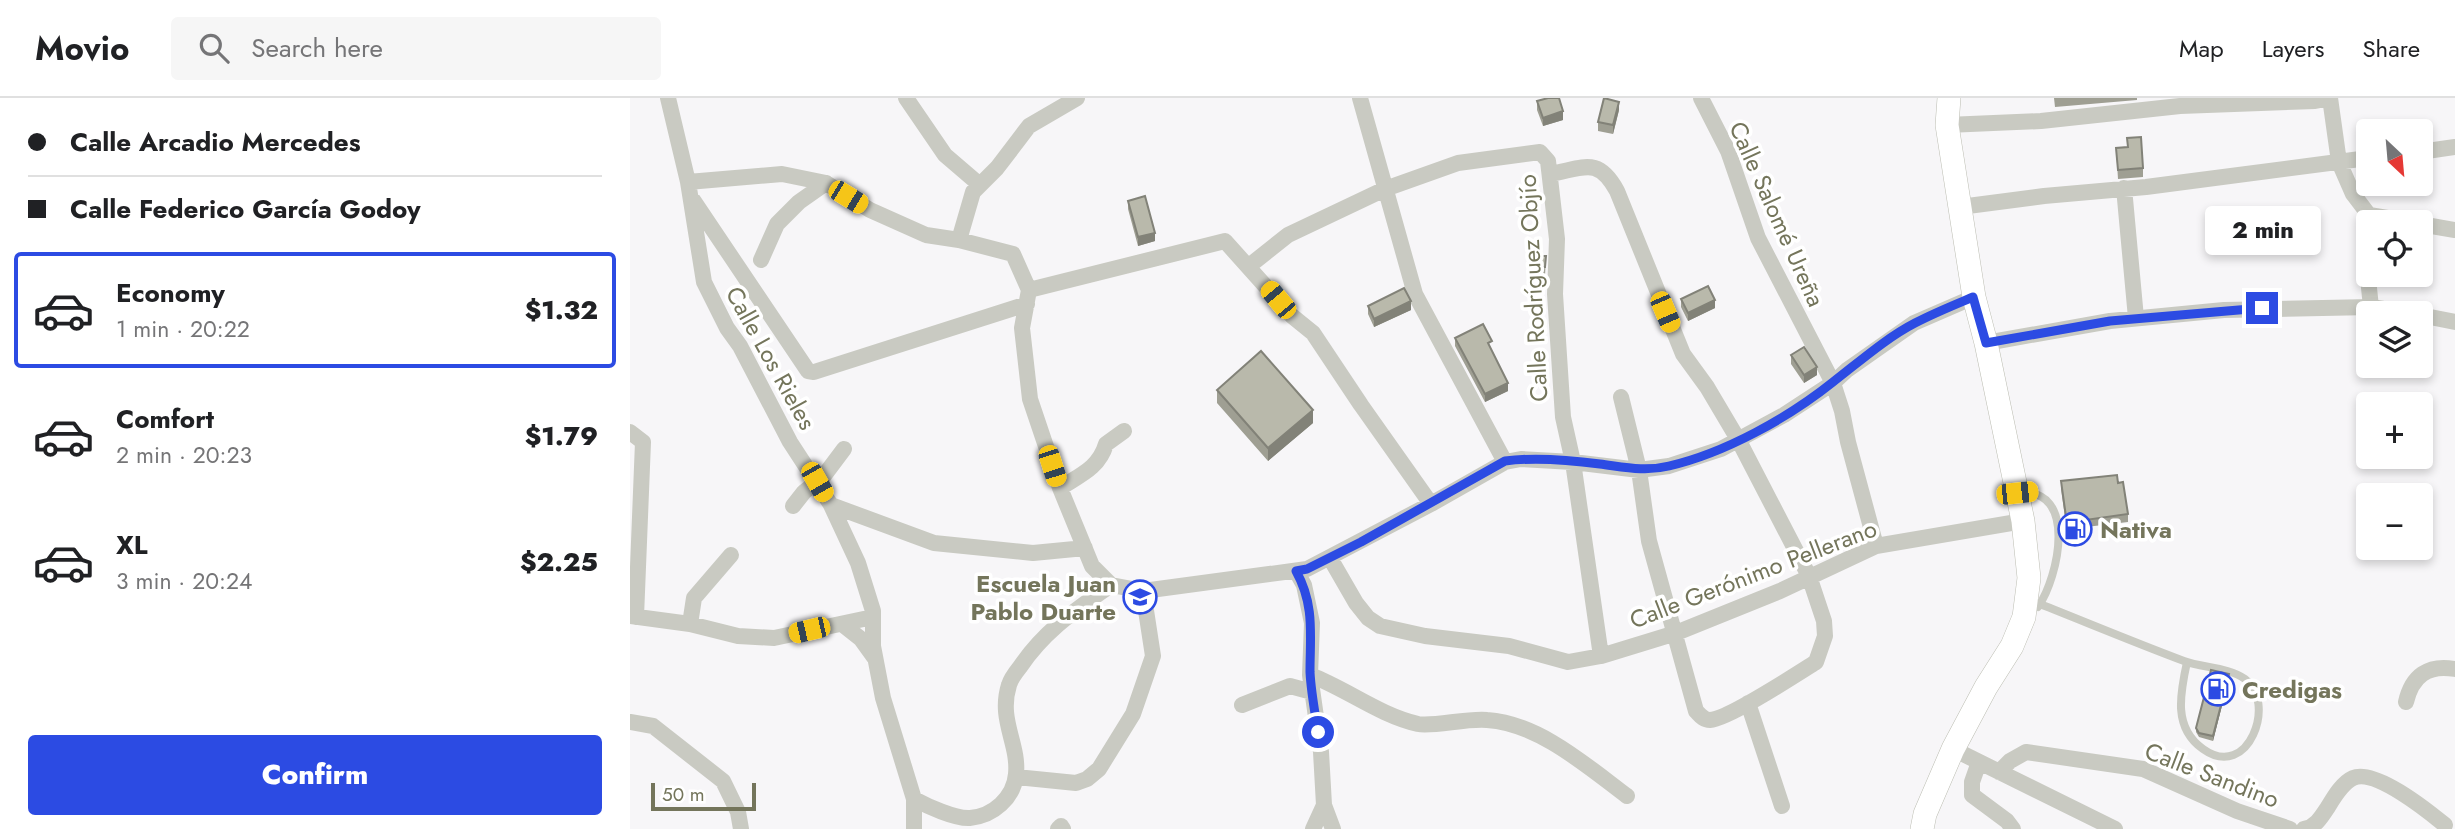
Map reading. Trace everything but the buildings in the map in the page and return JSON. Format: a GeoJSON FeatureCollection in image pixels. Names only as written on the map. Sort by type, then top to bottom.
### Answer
{"type":"FeatureCollection","features":[{"type":"Feature","properties":{"kind":"main road"},"geometry":{"type":"LineString","coordinates":[[1922,829],[1925,814],[1953,749],[2032,610],[2023,521],[1986,343],[1973,297],[1947,125],[1949,98]]}},
{"type":"Feature","properties":{"kind":"street","name":"Calle Los Rieles"},"geometry":{"type":"LineString","coordinates":[[668,98],[689,188],[704,282],[790,442],[831,505],[858,563],[873,617],[876,659],[883,698],[914,799],[914,829]]}},
{"type":"Feature","properties":{"kind":"street"},"geometry":{"type":"LineString","coordinates":[[906,98],[945,155],[980,185]]}},
{"type":"Feature","properties":{"kind":"street"},"geometry":{"type":"LineString","coordinates":[[959,240],[973,192],[997,169],[1029,126],[1077,98]]}},
{"type":"Feature","properties":{"kind":"street"},"geometry":{"type":"LineString","coordinates":[[1360,98],[1415,294],[1505,461]]}},
{"type":"Feature","properties":{"kind":"street","name":"Calle Salomé Ureña"},"geometry":{"type":"LineString","coordinates":[[1701,98],[1728,151],[1758,238],[1833,383],[1876,546]]}},
{"type":"Feature","properties":{"kind":"street"},"geometry":{"type":"LineString","coordinates":[[1947,125],[2041,121],[2180,106],[2315,101],[2330,98],[2339,162],[2353,194],[2365,210]]}},
{"type":"Feature","properties":{"kind":"street"},"geometry":{"type":"LineString","coordinates":[[2433,151],[2455,148]]}},
{"type":"Feature","properties":{"kind":"street","name":"Calle Rodríguez Objío"},"geometry":{"type":"LineString","coordinates":[[1249,267],[1287,235],[1385,189],[1458,163],[1540,152],[1548,161],[1558,239],[1555,294],[1563,417],[1573,462],[1601,656]]}},
{"type":"Feature","properties":{"kind":"street"},"geometry":{"type":"LineString","coordinates":[[1960,207],[2356,160]]}},
{"type":"Feature","properties":{"kind":"street"},"geometry":{"type":"LineString","coordinates":[[1550,174],[1599,167],[1608,175],[1683,354],[1739,441],[1809,576],[1824,621],[1825,636],[1816,662],[1748,703],[1711,720],[1703,718],[1696,711],[1649,541],[1639,470],[1621,397]]}},
{"type":"Feature","properties":{"kind":"street"},"geometry":{"type":"LineString","coordinates":[[1431,504],[1313,333],[1292,316],[1228,243],[1222,241],[1028,297],[814,372],[808,371],[689,188],[782,174],[826,183],[870,210],[926,235],[959,240],[1013,254],[1028,297],[1022,328],[1030,399],[1060,488],[1092,566],[1111,585],[1143,591],[1307,569],[1431,504],[1505,461],[1521,459],[1573,462],[1639,470],[1669,466],[1739,441],[1833,383],[1914,323],[1973,297]]}},
{"type":"Feature","properties":{"kind":"street"},"geometry":{"type":"LineString","coordinates":[[761,260],[777,224],[799,202],[820,190],[826,183]]}},
{"type":"Feature","properties":{"kind":"street"},"geometry":{"type":"LineString","coordinates":[[2124,188],[2136,318]]}},
{"type":"Feature","properties":{"kind":"street"},"geometry":{"type":"LineString","coordinates":[[2433,226],[2455,230]]}},
{"type":"Feature","properties":{"kind":"street"},"geometry":{"type":"LineString","coordinates":[[1986,343],[2136,318],[2270,308],[2356,307]]}},
{"type":"Feature","properties":{"kind":"street"},"geometry":{"type":"LineString","coordinates":[[2433,317],[2455,321]]}},
{"type":"Feature","properties":{"kind":"street"},"geometry":{"type":"LineString","coordinates":[[1060,488],[1094,467],[1102,457],[1106,444],[1124,431]]}},
{"type":"Feature","properties":{"kind":"street"},"geometry":{"type":"LineString","coordinates":[[630,432],[643,442],[639,569],[633,616],[690,624],[738,636],[774,638],[873,617]]}},
{"type":"Feature","properties":{"kind":"street"},"geometry":{"type":"LineString","coordinates":[[793,506],[804,492],[823,477],[844,449]]}},
{"type":"Feature","properties":{"kind":"street"},"geometry":{"type":"LineString","coordinates":[[831,505],[934,543],[1033,552],[1085,548]]}},
{"type":"Feature","properties":{"kind":"street","name":"Calle Gerónimo Pellerano"},"geometry":{"type":"LineString","coordinates":[[1330,558],[1356,603],[1368,618],[1380,626],[1425,636],[1508,646],[1568,662],[1601,656],[1676,633],[1769,596],[1876,546],[2023,521]]}},
{"type":"Feature","properties":{"kind":"street"},"geometry":{"type":"LineString","coordinates":[[690,624],[694,598],[731,555]]}},
{"type":"Feature","properties":{"kind":"street"},"geometry":{"type":"LineString","coordinates":[[1296,571],[1304,585],[1312,623],[1310,675],[1321,752],[1324,805],[1333,829]]}},
{"type":"Feature","properties":{"kind":"street"},"geometry":{"type":"LineString","coordinates":[[914,799],[930,808],[968,818],[992,812],[1010,796],[1016,777],[1016,765],[1005,716],[1009,683],[1029,654],[1057,623],[1111,585]]}},
{"type":"Feature","properties":{"kind":"street"},"geometry":{"type":"LineString","coordinates":[[1016,777],[1076,783],[1087,779],[1099,769],[1133,714],[1153,656],[1143,591]]}},
{"type":"Feature","properties":{"kind":"street"},"geometry":{"type":"LineString","coordinates":[[842,624],[861,639],[876,659]]}},
{"type":"Feature","properties":{"kind":"street"},"geometry":{"type":"LineString","coordinates":[[2406,702],[2412,681],[2421,674],[2448,667],[2455,668]]}},
{"type":"Feature","properties":{"kind":"street"},"geometry":{"type":"LineString","coordinates":[[1310,675],[1336,685],[1374,708],[1420,724],[1469,719],[1506,721],[1566,751],[1627,796]]}},
{"type":"Feature","properties":{"kind":"street"},"geometry":{"type":"LineString","coordinates":[[1242,705],[1290,686],[1312,692]]}},
{"type":"Feature","properties":{"kind":"street"},"geometry":{"type":"LineString","coordinates":[[1748,703],[1782,806]]}},
{"type":"Feature","properties":{"kind":"street"},"geometry":{"type":"LineString","coordinates":[[630,722],[653,726],[723,781],[738,812],[741,829]]}},
{"type":"Feature","properties":{"kind":"street"},"geometry":{"type":"LineString","coordinates":[[1953,749],[2115,829]]}},
{"type":"Feature","properties":{"kind":"street","name":"Calle Sandino"},"geometry":{"type":"LineString","coordinates":[[1999,772],[2010,761],[2026,752],[2143,769],[2236,811],[2290,829]]}},
{"type":"Feature","properties":{"kind":"street"},"geometry":{"type":"LineString","coordinates":[[1979,762],[1972,782],[1972,795],[2007,821],[2013,829]]}},
{"type":"Feature","properties":{"kind":"street","name":"Calle Sandino"},"geometry":{"type":"LineString","coordinates":[[2304,829],[2310,828],[2320,819],[2344,785],[2354,777],[2366,777],[2402,794],[2447,823]]}},
{"type":"Feature","properties":{"kind":"street"},"geometry":{"type":"LineString","coordinates":[[1313,829],[1324,805]]}},
{"type":"Feature","properties":{"kind":"lane"},"geometry":{"type":"LineString","coordinates":[[2017,493],[2033,491],[2045,497],[2054,511],[2058,528],[2060,545],[2050,583],[2032,610],[2187,662],[2233,673],[2247,680],[2254,691],[2258,706],[2258,723],[2253,738],[2243,751],[2227,757],[2211,755],[2194,743],[2187,733],[2179,696],[2187,662]]}},
{"type":"Feature","properties":{"kind":"place","name":"Nativa"},"geometry":{"type":"Point","coordinates":[2075,529]}},
{"type":"Feature","properties":{"kind":"place","name":"Escuela Juan Pablo Duarte"},"geometry":{"type":"Point","coordinates":[1140,597]}},
{"type":"Feature","properties":{"kind":"place","name":"Credigas"},"geometry":{"type":"Point","coordinates":[2218,689]}},
{"type":"Feature","properties":{"kind":"route"},"geometry":{"type":"LineString","coordinates":[[1318,732],[1310,675],[1312,623],[1304,585],[1296,571],[1307,569],[1361,542],[1505,461],[1521,459],[1598,463],[1639,470],[1669,466],[1721,449],[1784,415],[1833,383],[1847,370],[1914,323],[1973,297],[1986,343],[2110,321],[2262,308]]}}]}
